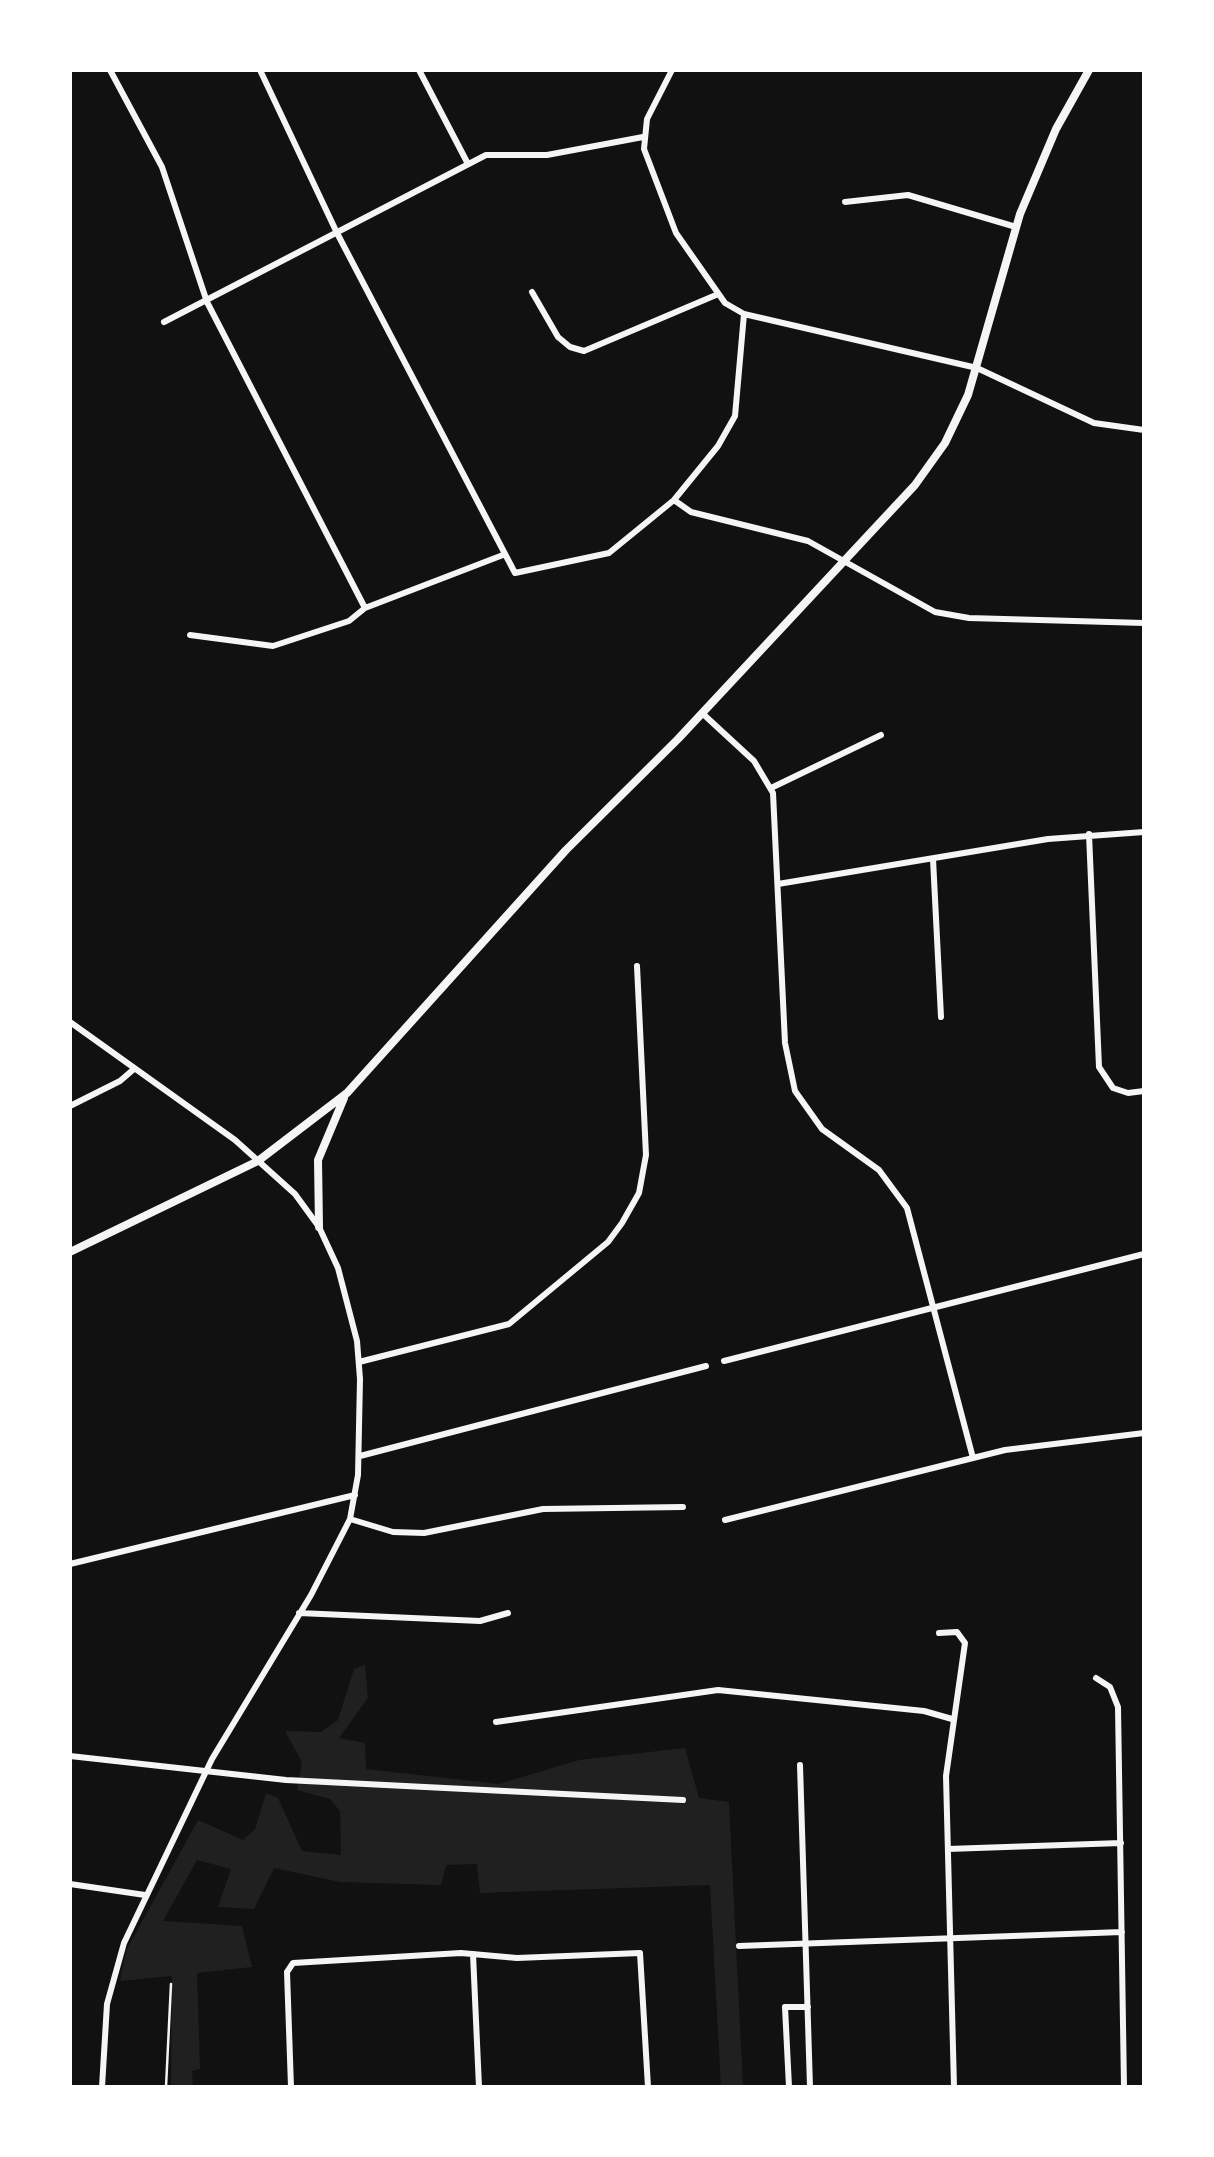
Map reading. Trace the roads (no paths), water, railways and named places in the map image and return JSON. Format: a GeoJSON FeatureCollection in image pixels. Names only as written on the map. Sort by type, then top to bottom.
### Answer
{"type":"FeatureCollection","features":[{"type":"Feature","properties":{"kind":"street"},"geometry":{"type":"LineString","coordinates":[[110,70],[162,167],[207,302],[365,608]]}},
{"type":"Feature","properties":{"kind":"street"},"geometry":{"type":"LineString","coordinates":[[260,70],[337,233],[511,570],[520,574],[594,558],[619,547],[674,500],[718,446],[736,416],[744,314]]}},
{"type":"Feature","properties":{"kind":"street"},"geometry":{"type":"LineString","coordinates":[[419,70],[468,164]]}},
{"type":"Feature","properties":{"kind":"street"},"geometry":{"type":"LineString","coordinates":[[672,70],[646,119],[643,137],[668,215],[716,295],[744,314],[977,368],[1094,423],[1144,430]]}},
{"type":"Feature","properties":{"kind":"street"},"geometry":{"type":"LineString","coordinates":[[70,1252],[258,1160],[346,1093],[566,850],[702,714],[931,464],[955,425],[977,368],[1016,227],[1048,146],[1090,70]]}},
{"type":"Feature","properties":{"kind":"street"},"geometry":{"type":"LineString","coordinates":[[164,322],[468,164],[497,153],[547,154],[643,137]]}},
{"type":"Feature","properties":{"kind":"street"},"geometry":{"type":"LineString","coordinates":[[845,202],[908,195],[1016,227]]}},
{"type":"Feature","properties":{"kind":"street"},"geometry":{"type":"LineString","coordinates":[[532,292],[558,337],[570,348],[584,351],[604,346],[716,295]]}},
{"type":"Feature","properties":{"kind":"street"},"geometry":{"type":"LineString","coordinates":[[674,500],[691,512],[794,536],[922,608],[952,616],[1144,623]]}},
{"type":"Feature","properties":{"kind":"street"},"geometry":{"type":"LineString","coordinates":[[190,635],[273,646],[349,620],[365,608],[504,555]]}},
{"type":"Feature","properties":{"kind":"street"},"geometry":{"type":"LineString","coordinates":[[702,714],[758,765],[771,788],[790,1078],[802,1104],[822,1129],[879,1170],[897,1190],[914,1227],[973,1458]]}},
{"type":"Feature","properties":{"kind":"street"},"geometry":{"type":"LineString","coordinates":[[771,788],[882,736]]}},
{"type":"Feature","properties":{"kind":"street"},"geometry":{"type":"LineString","coordinates":[[778,884],[1089,834],[1144,832]]}},
{"type":"Feature","properties":{"kind":"street"},"geometry":{"type":"LineString","coordinates":[[1089,834],[1099,1066],[1113,1088],[1128,1093],[1144,1091]]}},
{"type":"Feature","properties":{"kind":"street"},"geometry":{"type":"LineString","coordinates":[[932,860],[941,1017]]}},
{"type":"Feature","properties":{"kind":"street"},"geometry":{"type":"LineString","coordinates":[[359,1362],[509,1324],[608,1242],[622,1224],[638,1193],[645,1165],[637,966]]}},
{"type":"Feature","properties":{"kind":"street"},"geometry":{"type":"LineString","coordinates":[[70,1022],[287,1185],[319,1228],[338,1268],[359,1362],[360,1456],[350,1519],[206,1771],[145,1895],[120,1954],[107,2004],[102,2087]]}},
{"type":"Feature","properties":{"kind":"street"},"geometry":{"type":"LineString","coordinates":[[70,1106],[120,1081],[134,1069]]}},
{"type":"Feature","properties":{"kind":"street"},"geometry":{"type":"LineString","coordinates":[[319,1228],[318,1160],[346,1093]]}},
{"type":"Feature","properties":{"kind":"street"},"geometry":{"type":"LineString","coordinates":[[724,1361],[1144,1254]]}},
{"type":"Feature","properties":{"kind":"street"},"geometry":{"type":"LineString","coordinates":[[360,1456],[706,1366]]}},
{"type":"Feature","properties":{"kind":"street"},"geometry":{"type":"LineString","coordinates":[[725,1520],[1040,1444],[1144,1433]]}},
{"type":"Feature","properties":{"kind":"street"},"geometry":{"type":"LineString","coordinates":[[70,1564],[356,1494]]}},
{"type":"Feature","properties":{"kind":"street"},"geometry":{"type":"LineString","coordinates":[[350,1519],[393,1532],[424,1533],[542,1509],[683,1507]]}},
{"type":"Feature","properties":{"kind":"street"},"geometry":{"type":"LineString","coordinates":[[299,1613],[480,1621],[508,1613]]}},
{"type":"Feature","properties":{"kind":"street"},"geometry":{"type":"LineString","coordinates":[[938,1632],[957,1632],[966,1643],[946,1776],[954,2087]]}},
{"type":"Feature","properties":{"kind":"street"},"geometry":{"type":"LineString","coordinates":[[1096,1678],[1110,1686],[1118,1707],[1124,2087]]}},
{"type":"Feature","properties":{"kind":"street"},"geometry":{"type":"LineString","coordinates":[[496,1722],[718,1690],[906,1709],[952,1719]]}},
{"type":"Feature","properties":{"kind":"street"},"geometry":{"type":"LineString","coordinates":[[70,1756],[286,1780],[682,1800]]}},
{"type":"Feature","properties":{"kind":"street"},"geometry":{"type":"LineString","coordinates":[[800,1766],[810,2087]]}},
{"type":"Feature","properties":{"kind":"street"},"geometry":{"type":"LineString","coordinates":[[948,1849],[1120,1843]]}},
{"type":"Feature","properties":{"kind":"street"},"geometry":{"type":"LineString","coordinates":[[70,1884],[145,1895]]}},
{"type":"Feature","properties":{"kind":"street"},"geometry":{"type":"LineString","coordinates":[[738,1946],[1122,1932]]}},
{"type":"Feature","properties":{"kind":"street"},"geometry":{"type":"LineString","coordinates":[[291,2087],[287,1972],[293,1963],[473,1954],[517,1958],[640,1953],[644,1958],[648,2087]]}},
{"type":"Feature","properties":{"kind":"street"},"geometry":{"type":"LineString","coordinates":[[473,1954],[479,2087]]}},
{"type":"Feature","properties":{"kind":"street"},"geometry":{"type":"LineString","coordinates":[[789,2087],[785,2008],[808,2007]]}},
{"type":"Feature","properties":{"kind":"lane"},"geometry":{"type":"LineString","coordinates":[[166,2087],[171,1984]]}}]}
